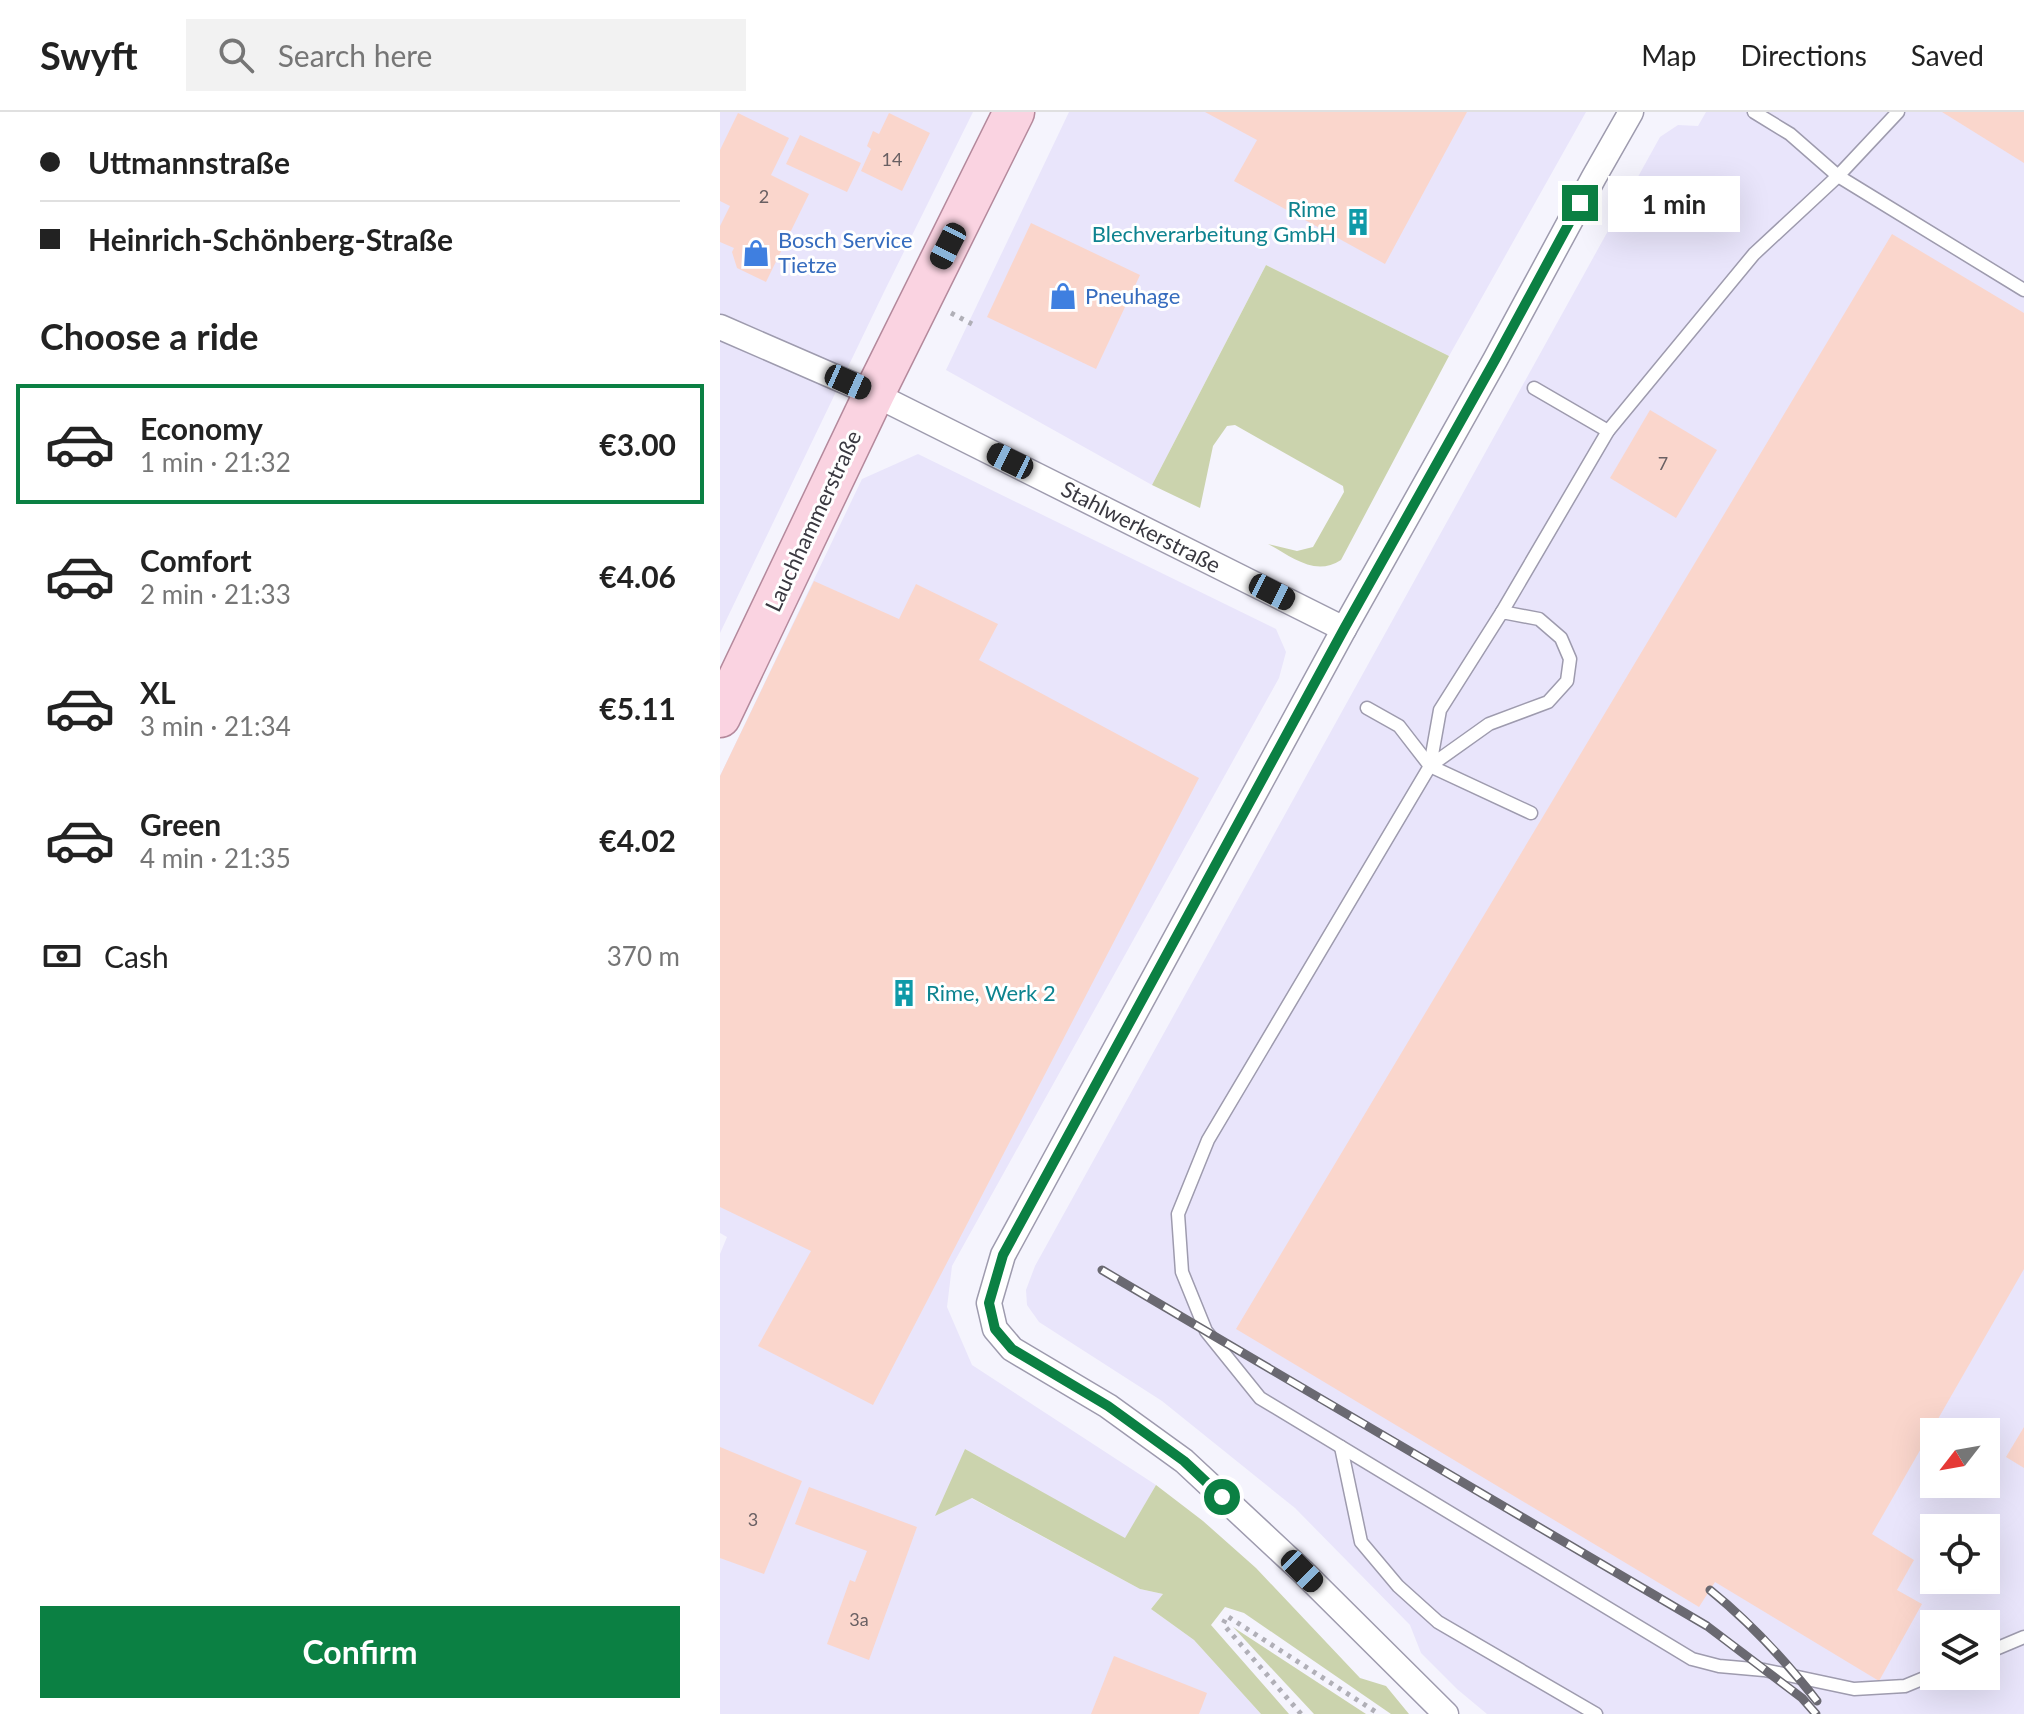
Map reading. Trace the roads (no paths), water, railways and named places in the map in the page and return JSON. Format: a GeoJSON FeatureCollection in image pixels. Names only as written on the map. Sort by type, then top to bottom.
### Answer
{"type":"FeatureCollection","features":[{"type":"Feature","properties":{"kind":"main road","name":"Lauchhammerstraße"},"geometry":{"type":"LineString","coordinates":[[720,717],[874,394],[1014,112]]}},
{"type":"Feature","properties":{"kind":"street"},"geometry":{"type":"LineString","coordinates":[[1446,1714],[1302,1571],[1184,1461],[1108,1406],[1012,1349],[995,1329],[989,1303],[1003,1255],[1344,629],[1631,112]]}},
{"type":"Feature","properties":{"kind":"street","name":"Stahlwerkerstraße"},"geometry":{"type":"LineString","coordinates":[[720,327],[874,394],[1344,629]]}},
{"type":"Feature","properties":{"kind":"lane"},"geometry":{"type":"LineString","coordinates":[[1754,112],[1790,134],[1838,176],[2024,290]]}},
{"type":"Feature","properties":{"kind":"lane"},"geometry":{"type":"LineString","coordinates":[[1898,112],[1838,176],[1754,254],[1608,431],[1502,612],[1440,710],[1430,766],[1208,1140],[1178,1214],[1182,1272],[1206,1331],[1260,1398],[1692,1659],[1854,1689],[1905,1686],[1920,1680]]}},
{"type":"Feature","properties":{"kind":"lane"},"geometry":{"type":"LineString","coordinates":[[1534,388],[1608,431]]}},
{"type":"Feature","properties":{"kind":"lane"},"geometry":{"type":"LineString","coordinates":[[1430,766],[1489,724],[1548,702],[1567,681],[1570,659],[1561,638],[1539,619],[1502,612]]}},
{"type":"Feature","properties":{"kind":"lane"},"geometry":{"type":"LineString","coordinates":[[1367,708],[1399,726],[1430,766],[1531,813]]}},
{"type":"Feature","properties":{"kind":"lane"},"geometry":{"type":"LineString","coordinates":[[1341,1447],[1361,1542],[1398,1586],[1438,1622],[1596,1714]]}},
{"type":"Feature","properties":{"kind":"lane"},"geometry":{"type":"LineString","coordinates":[[2000,1647],[2024,1637]]}},
{"type":"Feature","properties":{"kind":"railway"},"geometry":{"type":"LineString","coordinates":[[1102,1270],[1707,1626],[1802,1698],[1816,1714]]}},
{"type":"Feature","properties":{"kind":"railway"},"geometry":{"type":"LineString","coordinates":[[1710,1590],[1767,1642],[1817,1701]]}},
{"type":"Feature","properties":{"kind":"place","name":"Rime Blechverarbeitung GmbH"},"geometry":{"type":"Point","coordinates":[1358,222]}},
{"type":"Feature","properties":{"kind":"place","name":"Bosch Service Tietze"},"geometry":{"type":"Point","coordinates":[756,253]}},
{"type":"Feature","properties":{"kind":"place","name":"Pneuhage"},"geometry":{"type":"Point","coordinates":[1063,296]}},
{"type":"Feature","properties":{"kind":"place","name":"Rime, Werk 2"},"geometry":{"type":"Point","coordinates":[904,993]}}]}
